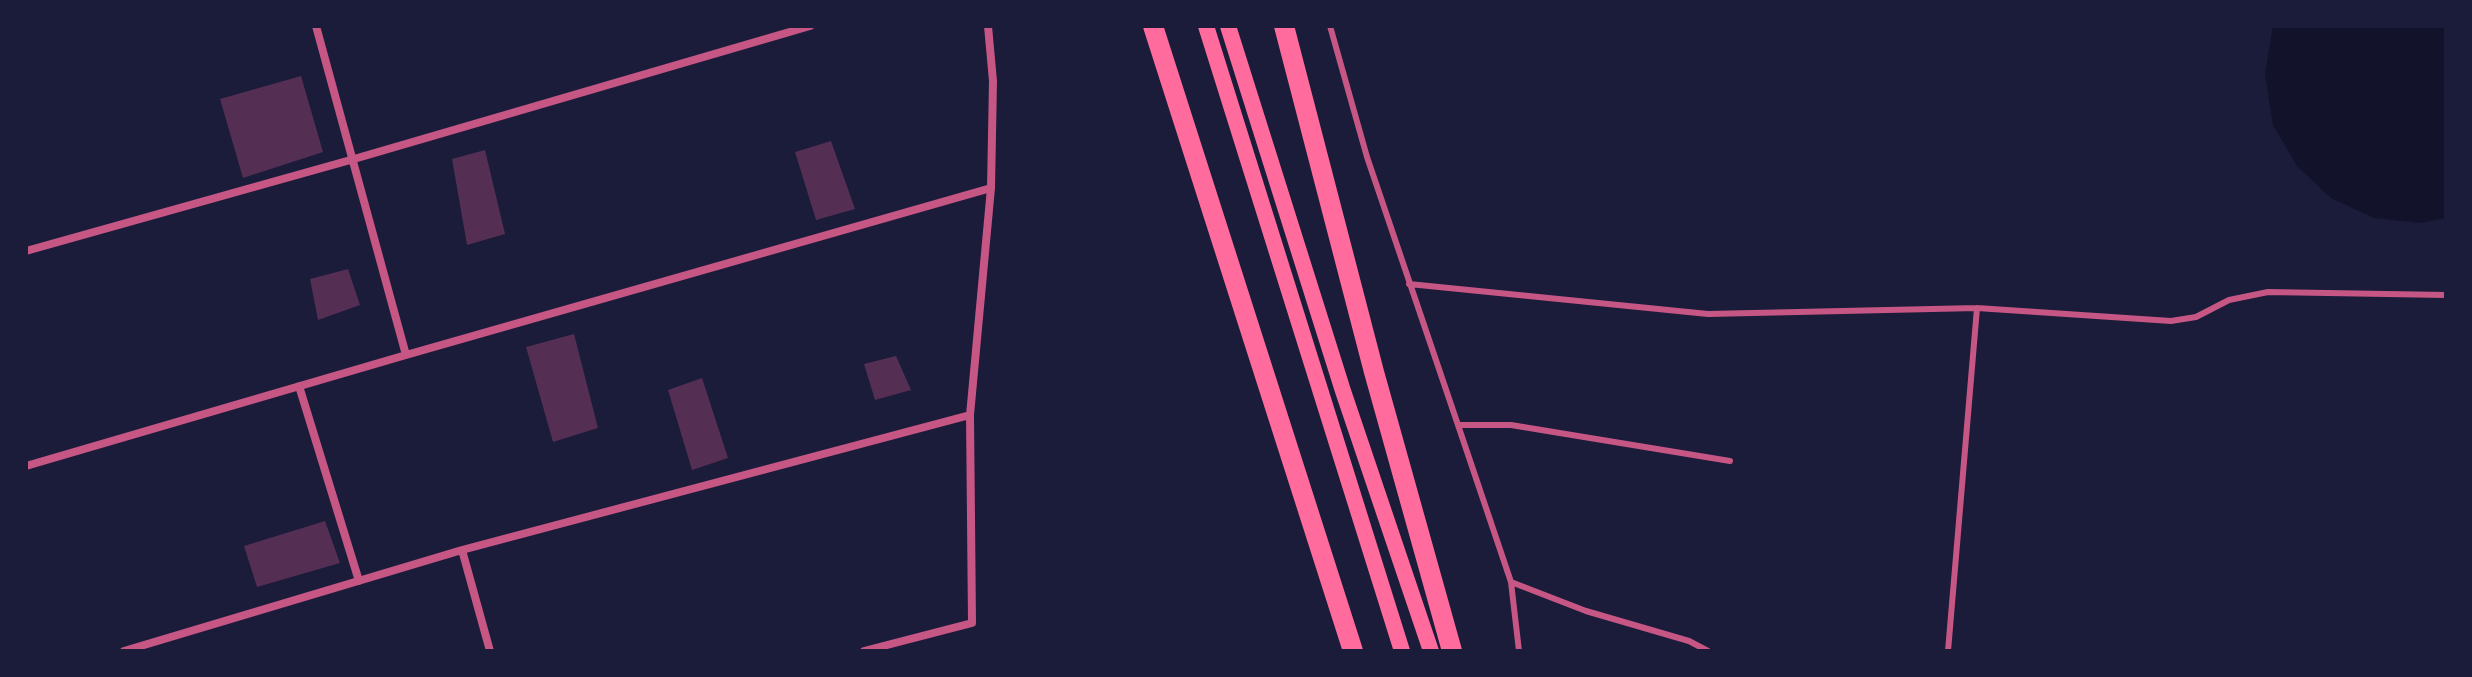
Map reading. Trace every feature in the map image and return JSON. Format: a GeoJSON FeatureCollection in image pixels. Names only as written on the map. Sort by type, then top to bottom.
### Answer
{"type":"FeatureCollection","features":[{"type":"Feature","properties":{"kind":"main road"},"geometry":{"type":"LineString","coordinates":[[1153,26],[1353,651]]}},
{"type":"Feature","properties":{"kind":"main road"},"geometry":{"type":"LineString","coordinates":[[1206,26],[1402,651]]}},
{"type":"Feature","properties":{"kind":"main road"},"geometry":{"type":"LineString","coordinates":[[1228,26],[1343,391],[1431,651]]}},
{"type":"Feature","properties":{"kind":"main road"},"geometry":{"type":"LineString","coordinates":[[1284,26],[1374,372],[1452,651]]}},
{"type":"Feature","properties":{"kind":"street"},"geometry":{"type":"LineString","coordinates":[[316,26],[406,355]]}},
{"type":"Feature","properties":{"kind":"street"},"geometry":{"type":"LineString","coordinates":[[26,251],[810,26]]}},
{"type":"Feature","properties":{"kind":"street"},"geometry":{"type":"LineString","coordinates":[[864,651],[972,623],[970,415],[991,188],[993,81],[988,26]]}},
{"type":"Feature","properties":{"kind":"street"},"geometry":{"type":"LineString","coordinates":[[26,466],[991,188]]}},
{"type":"Feature","properties":{"kind":"street"},"geometry":{"type":"LineString","coordinates":[[299,386],[359,581]]}},
{"type":"Feature","properties":{"kind":"street"},"geometry":{"type":"LineString","coordinates":[[124,651],[462,550],[970,415]]}},
{"type":"Feature","properties":{"kind":"street"},"geometry":{"type":"LineString","coordinates":[[462,550],[490,651]]}},
{"type":"Feature","properties":{"kind":"lane"},"geometry":{"type":"LineString","coordinates":[[1330,26],[1367,157],[1511,582],[1519,651]]}},
{"type":"Feature","properties":{"kind":"lane"},"geometry":{"type":"LineString","coordinates":[[1409,284],[1708,314],[1977,308],[2171,321],[2196,317],[2229,300],[2268,292],[2446,295]]}},
{"type":"Feature","properties":{"kind":"lane"},"geometry":{"type":"LineString","coordinates":[[1948,651],[1977,308]]}},
{"type":"Feature","properties":{"kind":"lane"},"geometry":{"type":"LineString","coordinates":[[1458,425],[1511,425],[1730,461]]}},
{"type":"Feature","properties":{"kind":"lane"},"geometry":{"type":"LineString","coordinates":[[1511,582],[1586,611],[1689,641],[1708,651]]}},
{"type":"Feature","properties":{"kind":"shaded area"},"geometry":{"type":"Polygon","coordinates":[[[2273,26],[2446,26],[2446,218],[2421,223],[2374,218],[2331,198],[2297,166],[2273,125],[2265,74],[2273,26]]]}},
{"type":"Feature","properties":{"kind":"building"},"geometry":{"type":"Polygon","coordinates":[[[301,76],[323,152],[243,178],[220,99],[301,76]]]}},
{"type":"Feature","properties":{"kind":"building"},"geometry":{"type":"Polygon","coordinates":[[[831,141],[855,209],[816,220],[795,152],[831,141]]]}},
{"type":"Feature","properties":{"kind":"building"},"geometry":{"type":"Polygon","coordinates":[[[485,150],[505,234],[467,245],[452,159],[485,150]]]}},
{"type":"Feature","properties":{"kind":"building"},"geometry":{"type":"Polygon","coordinates":[[[348,269],[360,305],[318,320],[310,279],[348,269]]]}},
{"type":"Feature","properties":{"kind":"building"},"geometry":{"type":"Polygon","coordinates":[[[574,334],[598,428],[553,442],[526,347],[574,334]]]}},
{"type":"Feature","properties":{"kind":"building"},"geometry":{"type":"Polygon","coordinates":[[[896,356],[911,390],[875,400],[864,364],[896,356]]]}},
{"type":"Feature","properties":{"kind":"building"},"geometry":{"type":"Polygon","coordinates":[[[702,378],[728,458],[692,470],[668,390],[702,378]]]}},
{"type":"Feature","properties":{"kind":"building"},"geometry":{"type":"Polygon","coordinates":[[[325,521],[340,563],[257,587],[244,546],[325,521]]]}}]}
